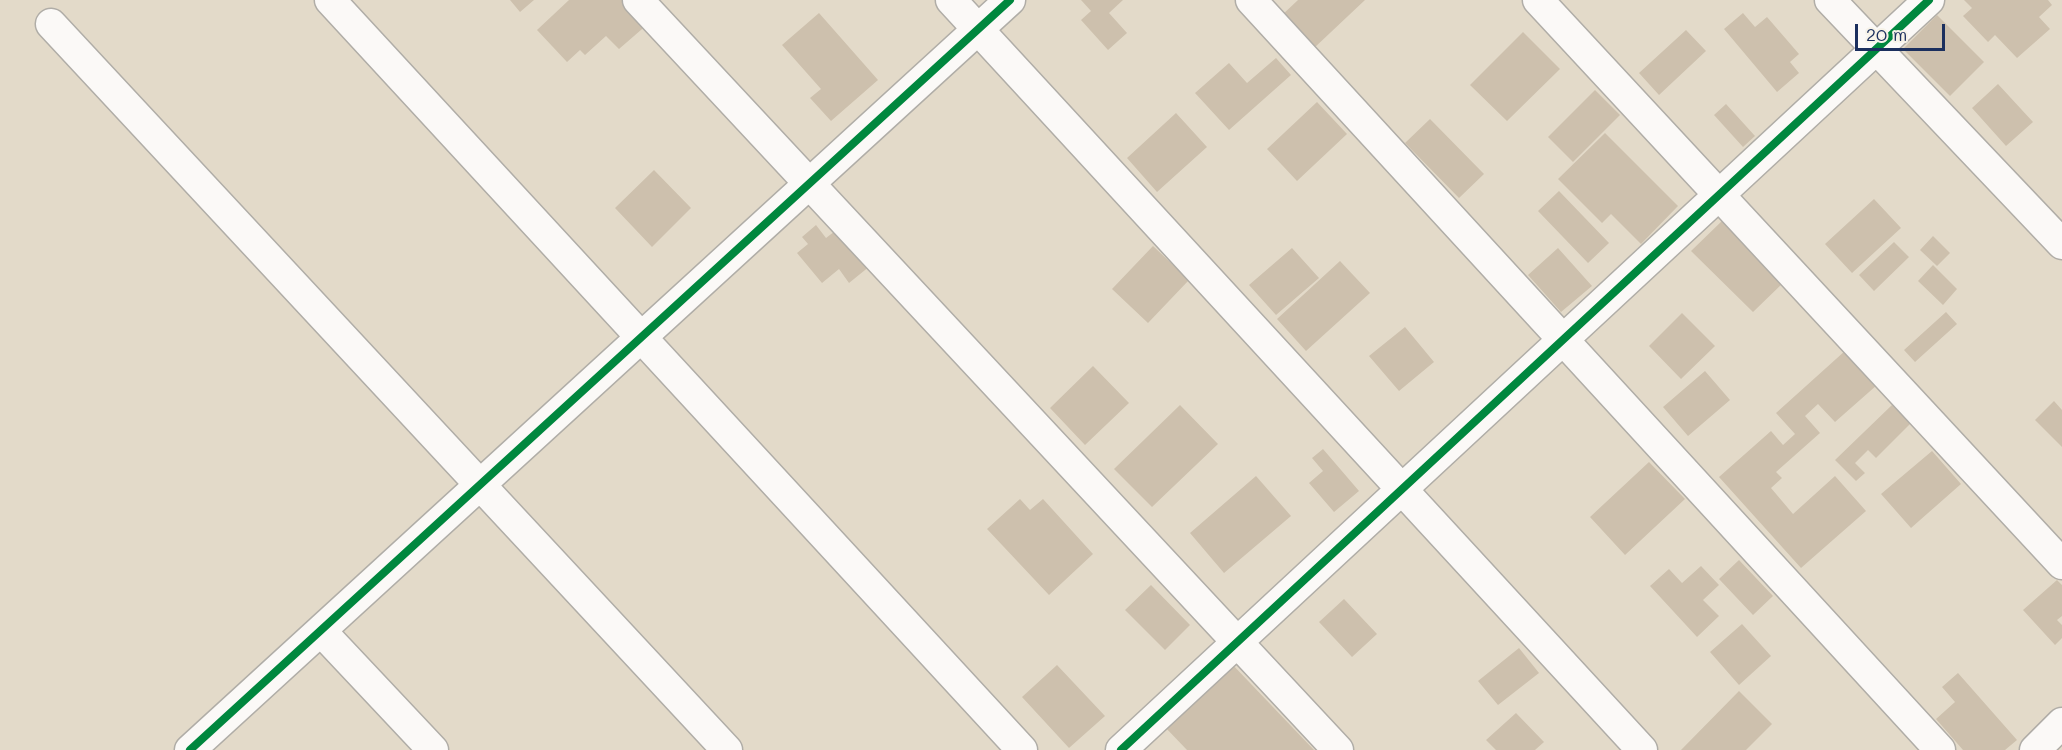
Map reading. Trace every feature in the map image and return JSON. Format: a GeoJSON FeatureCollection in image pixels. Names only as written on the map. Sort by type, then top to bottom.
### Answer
{"type":"FeatureCollection","features":[{"type":"Feature","properties":{"kind":"street"},"geometry":{"type":"LineString","coordinates":[[330,0],[1022,750]]}},
{"type":"Feature","properties":{"kind":"street"},"geometry":{"type":"LineString","coordinates":[[638,0],[1338,750]]}},
{"type":"Feature","properties":{"kind":"street"},"geometry":{"type":"LineString","coordinates":[[951,0],[1642,750]]}},
{"type":"Feature","properties":{"kind":"street"},"geometry":{"type":"LineString","coordinates":[[190,750],[1010,0]]}},
{"type":"Feature","properties":{"kind":"street"},"geometry":{"type":"LineString","coordinates":[[1251,0],[1940,750]]}},
{"type":"Feature","properties":{"kind":"street"},"geometry":{"type":"LineString","coordinates":[[1538,0],[2062,564]]}},
{"type":"Feature","properties":{"kind":"street"},"geometry":{"type":"LineString","coordinates":[[1830,0],[2062,244]]}},
{"type":"Feature","properties":{"kind":"street"},"geometry":{"type":"LineString","coordinates":[[1121,750],[1929,0]]}},
{"type":"Feature","properties":{"kind":"street"},"geometry":{"type":"LineString","coordinates":[[51,24],[727,750]]}},
{"type":"Feature","properties":{"kind":"street"},"geometry":{"type":"LineString","coordinates":[[321,631],[433,750]]}},
{"type":"Feature","properties":{"kind":"street"},"geometry":{"type":"LineString","coordinates":[[2034,750],[2062,723]]}},
{"type":"Feature","properties":{"kind":"building"},"geometry":{"type":"Polygon","coordinates":[[[510,0],[534,0],[520,12],[510,0]]]}},
{"type":"Feature","properties":{"kind":"building"},"geometry":{"type":"Polygon","coordinates":[[[569,0],[628,0],[649,23],[619,49],[606,36],[585,55],[580,50],[567,62],[537,30],[569,0]]]}},
{"type":"Feature","properties":{"kind":"building"},"geometry":{"type":"Polygon","coordinates":[[[1081,0],[1123,0],[1109,13],[1127,33],[1108,50],[1081,20],[1091,11],[1081,0]]]}},
{"type":"Feature","properties":{"kind":"building"},"geometry":{"type":"Polygon","coordinates":[[[1298,0],[1365,0],[1313,49],[1281,16],[1298,0]]]}},
{"type":"Feature","properties":{"kind":"building"},"geometry":{"type":"Polygon","coordinates":[[[1964,0],[2048,0],[2052,5],[2039,17],[2050,29],[2017,58],[1995,35],[1988,42],[1963,16],[1972,8],[1964,0]]]}},
{"type":"Feature","properties":{"kind":"building"},"geometry":{"type":"Polygon","coordinates":[[[819,13],[878,80],[831,121],[810,98],[821,89],[782,45],[819,13]]]}},
{"type":"Feature","properties":{"kind":"building"},"geometry":{"type":"Polygon","coordinates":[[[1743,13],[1755,27],[1767,17],[1799,54],[1790,62],[1799,73],[1777,92],[1724,29],[1743,13]]]}},
{"type":"Feature","properties":{"kind":"building"},"geometry":{"type":"Polygon","coordinates":[[[1937,15],[1984,62],[1950,96],[1903,49],[1937,15]]]}},
{"type":"Feature","properties":{"kind":"building"},"geometry":{"type":"Polygon","coordinates":[[[1686,30],[1706,51],[1659,95],[1639,73],[1686,30]]]}},
{"type":"Feature","properties":{"kind":"building"},"geometry":{"type":"Polygon","coordinates":[[[1523,32],[1560,69],[1507,121],[1470,85],[1523,32]]]}},
{"type":"Feature","properties":{"kind":"building"},"geometry":{"type":"Polygon","coordinates":[[[1276,58],[1291,75],[1229,130],[1195,93],[1229,63],[1247,83],[1276,58]]]}},
{"type":"Feature","properties":{"kind":"building"},"geometry":{"type":"Polygon","coordinates":[[[1998,84],[2033,122],[2006,146],[1972,108],[1998,84]]]}},
{"type":"Feature","properties":{"kind":"building"},"geometry":{"type":"Polygon","coordinates":[[[1595,90],[1620,115],[1573,162],[1548,137],[1595,90]]]}},
{"type":"Feature","properties":{"kind":"building"},"geometry":{"type":"Polygon","coordinates":[[[1317,102],[1347,134],[1297,181],[1267,149],[1317,102]]]}},
{"type":"Feature","properties":{"kind":"building"},"geometry":{"type":"Polygon","coordinates":[[[1726,104],[1755,136],[1743,147],[1714,115],[1726,104]]]}},
{"type":"Feature","properties":{"kind":"building"},"geometry":{"type":"Polygon","coordinates":[[[1176,113],[1207,147],[1157,192],[1127,158],[1176,113]]]}},
{"type":"Feature","properties":{"kind":"building"},"geometry":{"type":"Polygon","coordinates":[[[1430,119],[1484,174],[1459,198],[1405,143],[1430,119]]]}},
{"type":"Feature","properties":{"kind":"building"},"geometry":{"type":"Polygon","coordinates":[[[1605,133],[1678,206],[1641,244],[1611,214],[1602,223],[1558,179],[1605,133]]]}},
{"type":"Feature","properties":{"kind":"building"},"geometry":{"type":"Polygon","coordinates":[[[654,170],[691,208],[652,247],[615,208],[654,170]]]}},
{"type":"Feature","properties":{"kind":"building"},"geometry":{"type":"Polygon","coordinates":[[[1559,191],[1609,243],[1588,263],[1538,211],[1559,191]]]}},
{"type":"Feature","properties":{"kind":"building"},"geometry":{"type":"Polygon","coordinates":[[[1874,199],[1901,228],[1852,273],[1825,244],[1874,199]]]}},
{"type":"Feature","properties":{"kind":"building"},"geometry":{"type":"Polygon","coordinates":[[[1723,220],[1784,282],[1753,312],[1691,251],[1723,220]]]}},
{"type":"Feature","properties":{"kind":"building"},"geometry":{"type":"Polygon","coordinates":[[[816,225],[826,238],[839,228],[870,266],[849,283],[839,269],[822,283],[797,253],[808,244],[802,237],[816,225]]]}},
{"type":"Feature","properties":{"kind":"building"},"geometry":{"type":"Polygon","coordinates":[[[1933,236],[1950,253],[1937,266],[1920,250],[1933,236]]]}},
{"type":"Feature","properties":{"kind":"building"},"geometry":{"type":"Polygon","coordinates":[[[1894,242],[1909,257],[1874,291],[1859,275],[1894,242]]]}},
{"type":"Feature","properties":{"kind":"building"},"geometry":{"type":"Polygon","coordinates":[[[1153,246],[1189,280],[1148,323],[1112,289],[1153,246]]]}},
{"type":"Feature","properties":{"kind":"building"},"geometry":{"type":"Polygon","coordinates":[[[1292,248],[1319,278],[1276,315],[1249,285],[1292,248]]]}},
{"type":"Feature","properties":{"kind":"building"},"geometry":{"type":"Polygon","coordinates":[[[1558,248],[1592,286],[1561,312],[1528,275],[1558,248]]]}},
{"type":"Feature","properties":{"kind":"building"},"geometry":{"type":"Polygon","coordinates":[[[1340,261],[1370,293],[1306,351],[1277,319],[1340,261]]]}},
{"type":"Feature","properties":{"kind":"building"},"geometry":{"type":"Polygon","coordinates":[[[1933,265],[1957,289],[1943,305],[1918,281],[1933,265]]]}},
{"type":"Feature","properties":{"kind":"building"},"geometry":{"type":"Polygon","coordinates":[[[1946,312],[1957,324],[1915,362],[1904,350],[1946,312]]]}},
{"type":"Feature","properties":{"kind":"building"},"geometry":{"type":"Polygon","coordinates":[[[1682,313],[1715,346],[1681,379],[1649,346],[1682,313]]]}},
{"type":"Feature","properties":{"kind":"building"},"geometry":{"type":"Polygon","coordinates":[[[1405,327],[1434,362],[1399,391],[1369,356],[1405,327]]]}},
{"type":"Feature","properties":{"kind":"building"},"geometry":{"type":"Polygon","coordinates":[[[1846,350],[1877,385],[1835,422],[1818,404],[1805,416],[1820,433],[1776,472],[1782,478],[1771,488],[1793,514],[1835,476],[1866,511],[1801,568],[1719,477],[1771,431],[1783,445],[1795,434],[1776,413],[1846,350]]]}},
{"type":"Feature","properties":{"kind":"building"},"geometry":{"type":"Polygon","coordinates":[[[1093,366],[1129,403],[1085,445],[1050,408],[1093,366]]]}},
{"type":"Feature","properties":{"kind":"building"},"geometry":{"type":"Polygon","coordinates":[[[1705,371],[1730,400],[1688,436],[1663,407],[1705,371]]]}},
{"type":"Feature","properties":{"kind":"building"},"geometry":{"type":"Polygon","coordinates":[[[2054,401],[2062,410],[2062,447],[2035,420],[2054,401]]]}},
{"type":"Feature","properties":{"kind":"building"},"geometry":{"type":"Polygon","coordinates":[[[1180,405],[1218,444],[1152,507],[1114,469],[1180,405]]]}},
{"type":"Feature","properties":{"kind":"building"},"geometry":{"type":"Polygon","coordinates":[[[1892,405],[1911,423],[1876,458],[1868,450],[1855,463],[1865,473],[1856,481],[1835,460],[1892,405]]]}},
{"type":"Feature","properties":{"kind":"building"},"geometry":{"type":"Polygon","coordinates":[[[1323,449],[1359,491],[1334,512],[1309,483],[1323,471],[1312,458],[1323,449]]]}},
{"type":"Feature","properties":{"kind":"building"},"geometry":{"type":"Polygon","coordinates":[[[1932,451],[1961,484],[1911,528],[1881,494],[1932,451]]]}},
{"type":"Feature","properties":{"kind":"building"},"geometry":{"type":"Polygon","coordinates":[[[1649,462],[1685,499],[1625,555],[1590,517],[1649,462]]]}},
{"type":"Feature","properties":{"kind":"building"},"geometry":{"type":"Polygon","coordinates":[[[1256,476],[1291,516],[1224,573],[1190,533],[1256,476]]]}},
{"type":"Feature","properties":{"kind":"building"},"geometry":{"type":"Polygon","coordinates":[[[1020,499],[1030,510],[1043,499],[1093,554],[1049,595],[987,529],[1020,499]]]}},
{"type":"Feature","properties":{"kind":"building"},"geometry":{"type":"Polygon","coordinates":[[[1739,560],[1773,596],[1753,615],[1719,579],[1739,560]]]}},
{"type":"Feature","properties":{"kind":"building"},"geometry":{"type":"Polygon","coordinates":[[[1701,566],[1719,585],[1703,600],[1719,616],[1697,637],[1650,586],[1669,569],[1682,583],[1701,566]]]}},
{"type":"Feature","properties":{"kind":"building"},"geometry":{"type":"Polygon","coordinates":[[[2057,580],[2062,585],[2062,616],[2057,620],[2062,625],[2062,638],[2055,645],[2023,610],[2057,580]]]}},
{"type":"Feature","properties":{"kind":"building"},"geometry":{"type":"Polygon","coordinates":[[[1151,585],[1190,625],[1165,650],[1125,610],[1151,585]]]}},
{"type":"Feature","properties":{"kind":"building"},"geometry":{"type":"Polygon","coordinates":[[[1344,599],[1377,634],[1352,657],[1319,622],[1344,599]]]}},
{"type":"Feature","properties":{"kind":"building"},"geometry":{"type":"Polygon","coordinates":[[[1742,624],[1771,656],[1739,685],[1710,652],[1742,624]]]}},
{"type":"Feature","properties":{"kind":"building"},"geometry":{"type":"Polygon","coordinates":[[[1519,648],[1539,673],[1498,705],[1478,681],[1519,648]]]}},
{"type":"Feature","properties":{"kind":"building"},"geometry":{"type":"Polygon","coordinates":[[[1230,662],[1314,750],[1187,750],[1163,725],[1230,662]]]}},
{"type":"Feature","properties":{"kind":"building"},"geometry":{"type":"Polygon","coordinates":[[[1057,665],[1105,716],[1069,748],[1022,697],[1057,665]]]}},
{"type":"Feature","properties":{"kind":"building"},"geometry":{"type":"Polygon","coordinates":[[[1958,673],[2017,740],[2005,750],[1963,750],[1936,719],[1955,702],[1942,687],[1958,673]]]}},
{"type":"Feature","properties":{"kind":"building"},"geometry":{"type":"Polygon","coordinates":[[[1739,691],[1772,724],[1746,750],[1681,750],[1739,691]]]}},
{"type":"Feature","properties":{"kind":"building"},"geometry":{"type":"Polygon","coordinates":[[[1516,713],[1544,742],[1535,750],[1496,750],[1486,740],[1516,713]]]}},
{"type":"Feature","properties":{"kind":"cycle path"},"geometry":{"type":"LineString","coordinates":[[190,750],[1010,0]]}},
{"type":"Feature","properties":{"kind":"cycle path"},"geometry":{"type":"LineString","coordinates":[[1121,750],[1929,0]]}}]}
